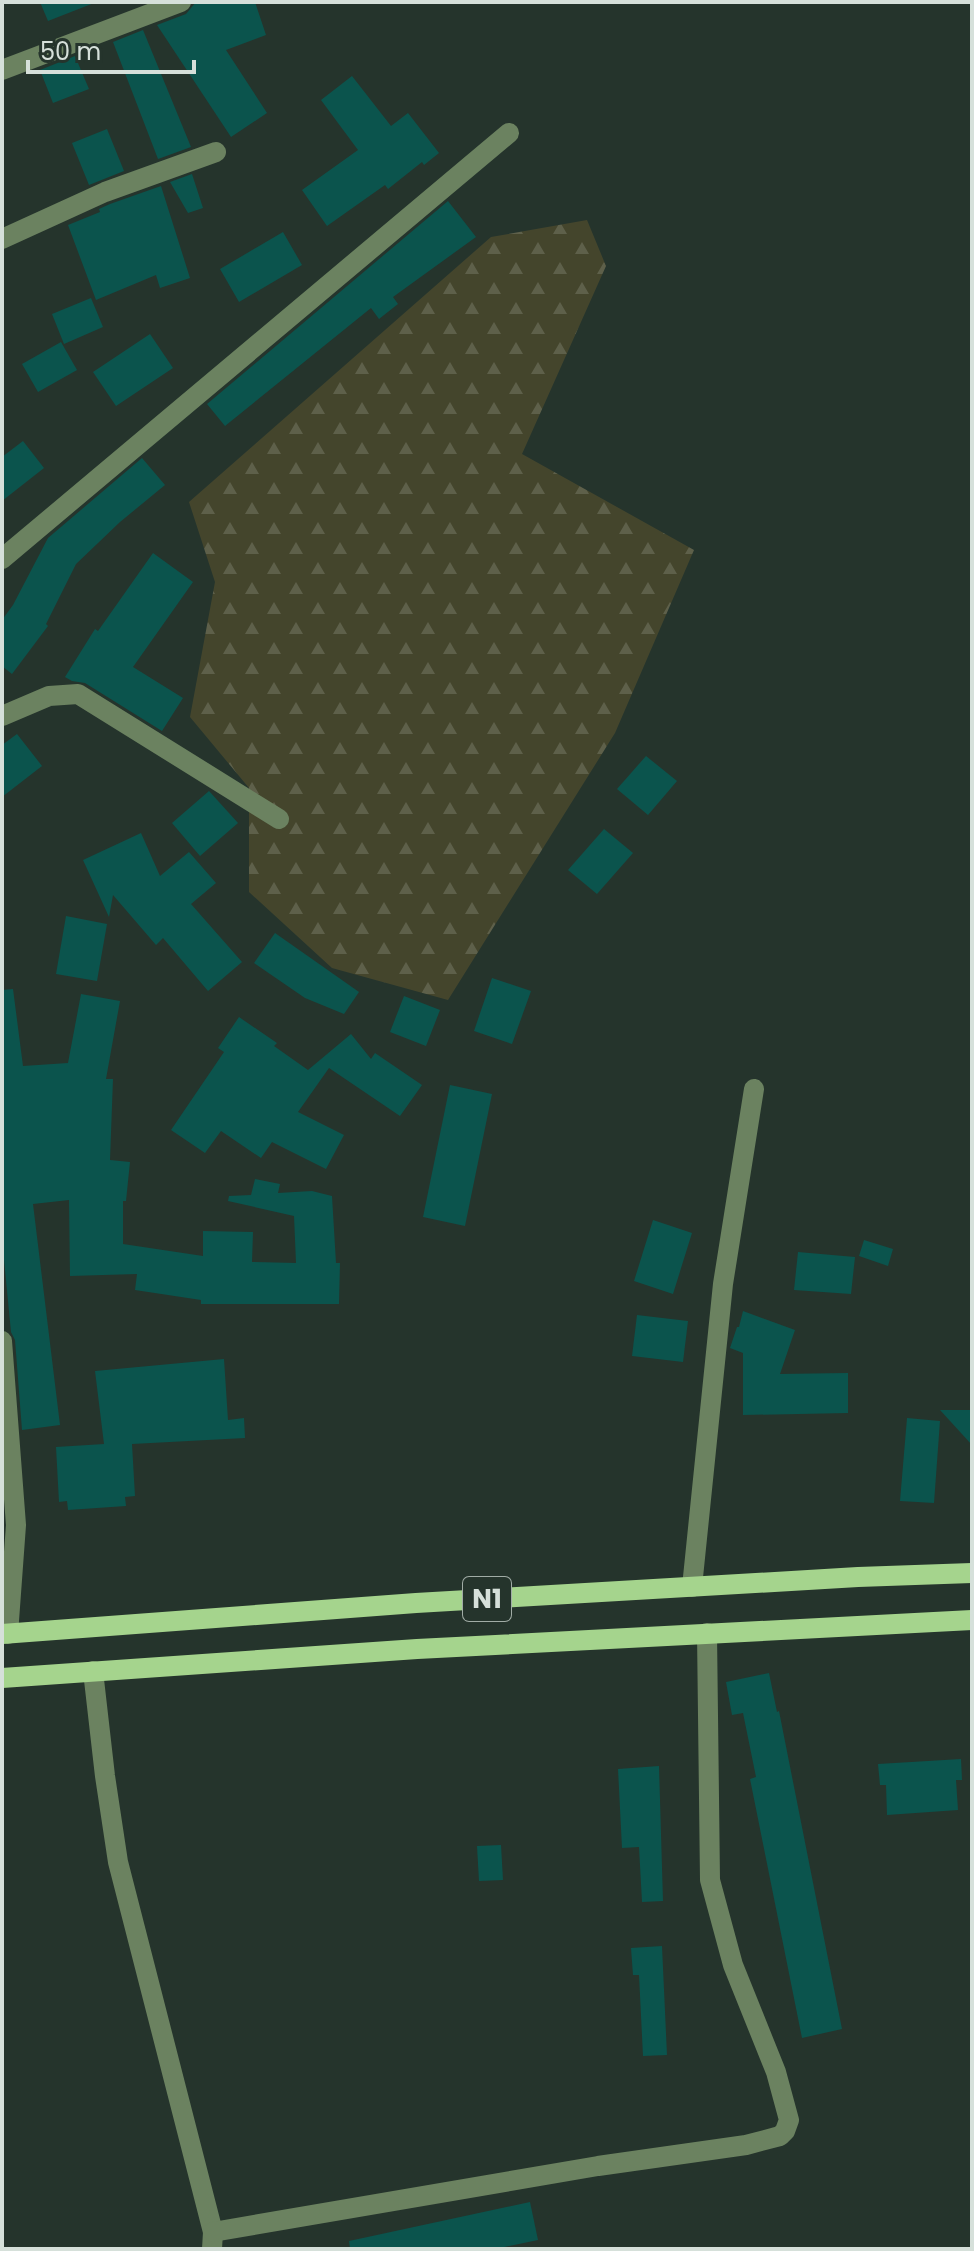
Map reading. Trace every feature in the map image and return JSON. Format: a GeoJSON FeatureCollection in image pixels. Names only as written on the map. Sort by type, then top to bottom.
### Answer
{"type":"FeatureCollection","features":[{"type":"Feature","properties":{"kind":"main road","name":"N1"},"geometry":{"type":"LineString","coordinates":[[5,1634],[416,1603],[972,1573]]}},
{"type":"Feature","properties":{"kind":"main road","name":"N1"},"geometry":{"type":"LineString","coordinates":[[2,1678],[707,1633],[972,1620]]}},
{"type":"Feature","properties":{"kind":"street"},"geometry":{"type":"LineString","coordinates":[[2,70],[181,2]]}},
{"type":"Feature","properties":{"kind":"street"},"geometry":{"type":"LineString","coordinates":[[2,559],[509,133]]}},
{"type":"Feature","properties":{"kind":"street"},"geometry":{"type":"LineString","coordinates":[[2,239],[105,192],[216,152]]}},
{"type":"Feature","properties":{"kind":"street"},"geometry":{"type":"LineString","coordinates":[[2,716],[49,696],[78,694],[279,819]]}},
{"type":"Feature","properties":{"kind":"street"},"geometry":{"type":"LineString","coordinates":[[692,1587],[723,1284],[754,1089]]}},
{"type":"Feature","properties":{"kind":"street"},"geometry":{"type":"LineString","coordinates":[[2,1341],[16,1525],[15,1564],[5,1634]]}},
{"type":"Feature","properties":{"kind":"street"},"geometry":{"type":"LineString","coordinates":[[93,1671],[118,1862],[212,2240],[598,2166],[746,2145],[780,2136],[785,2131],[789,2120],[776,2072],[733,1965],[710,1880],[707,1633]]}},
{"type":"Feature","properties":{"kind":"green space"},"geometry":{"type":"Polygon","coordinates":[[[587,220],[606,266],[522,454],[694,550],[615,733],[448,1000],[332,968],[249,892],[249,788],[190,717],[215,582],[189,502],[491,237],[587,220]]]}},
{"type":"Feature","properties":{"kind":"building"},"geometry":{"type":"Polygon","coordinates":[[[40,2],[94,2],[94,3],[48,21],[40,2]]]}},
{"type":"Feature","properties":{"kind":"building"},"geometry":{"type":"Polygon","coordinates":[[[196,2],[255,2],[266,35],[226,50],[267,113],[231,137],[157,25],[186,14],[196,2]]]}},
{"type":"Feature","properties":{"kind":"building"},"geometry":{"type":"Polygon","coordinates":[[[143,30],[191,147],[158,159],[113,42],[143,30]]]}},
{"type":"Feature","properties":{"kind":"building"},"geometry":{"type":"Polygon","coordinates":[[[75,56],[89,89],[53,103],[40,70],[75,56]]]}},
{"type":"Feature","properties":{"kind":"building"},"geometry":{"type":"Polygon","coordinates":[[[352,76],[391,126],[408,113],[439,153],[424,165],[422,162],[388,189],[385,185],[327,226],[302,190],[358,150],[321,100],[352,76]]]}},
{"type":"Feature","properties":{"kind":"building"},"geometry":{"type":"Polygon","coordinates":[[[107,129],[124,171],[89,185],[72,143],[107,129]]]}},
{"type":"Feature","properties":{"kind":"building"},"geometry":{"type":"Polygon","coordinates":[[[192,174],[203,208],[188,213],[170,182],[192,174]]]}},
{"type":"Feature","properties":{"kind":"building"},"geometry":{"type":"Polygon","coordinates":[[[161,186],[190,278],[160,288],[156,275],[96,300],[68,225],[100,212],[99,209],[110,204],[161,186]]]}},
{"type":"Feature","properties":{"kind":"building"},"geometry":{"type":"Polygon","coordinates":[[[448,201],[476,237],[393,297],[398,304],[379,319],[371,308],[225,426],[207,404],[448,201]]]}},
{"type":"Feature","properties":{"kind":"building"},"geometry":{"type":"Polygon","coordinates":[[[283,232],[302,265],[239,302],[220,269],[283,232]]]}},
{"type":"Feature","properties":{"kind":"building"},"geometry":{"type":"Polygon","coordinates":[[[91,298],[103,327],[64,344],[52,314],[91,298]]]}},
{"type":"Feature","properties":{"kind":"building"},"geometry":{"type":"Polygon","coordinates":[[[150,334],[173,368],[116,406],[93,372],[150,334]]]}},
{"type":"Feature","properties":{"kind":"building"},"geometry":{"type":"Polygon","coordinates":[[[61,342],[77,370],[38,392],[22,364],[61,342]]]}},
{"type":"Feature","properties":{"kind":"building"},"geometry":{"type":"Polygon","coordinates":[[[23,441],[44,468],[2,501],[2,457],[23,441]]]}},
{"type":"Feature","properties":{"kind":"building"},"geometry":{"type":"Polygon","coordinates":[[[142,458],[165,485],[76,564],[46,624],[48,626],[12,674],[2,666],[2,620],[48,538],[142,458]]]}},
{"type":"Feature","properties":{"kind":"building"},"geometry":{"type":"Polygon","coordinates":[[[153,553],[193,582],[133,667],[183,698],[162,731],[85,683],[65,677],[95,629],[98,631],[153,553]]]}},
{"type":"Feature","properties":{"kind":"building"},"geometry":{"type":"Polygon","coordinates":[[[17,734],[42,766],[2,797],[2,745],[17,734]]]}},
{"type":"Feature","properties":{"kind":"building"},"geometry":{"type":"Polygon","coordinates":[[[646,756],[677,781],[648,815],[617,789],[646,756]]]}},
{"type":"Feature","properties":{"kind":"building"},"geometry":{"type":"Polygon","coordinates":[[[209,791],[238,823],[200,856],[172,823],[209,791]]]}},
{"type":"Feature","properties":{"kind":"building"},"geometry":{"type":"Polygon","coordinates":[[[604,829],[633,853],[597,894],[568,870],[604,829]]]}},
{"type":"Feature","properties":{"kind":"building"},"geometry":{"type":"Polygon","coordinates":[[[141,833],[160,876],[189,852],[216,883],[191,904],[242,962],[208,991],[163,938],[156,945],[113,895],[109,917],[83,860],[141,833]]]}},
{"type":"Feature","properties":{"kind":"building"},"geometry":{"type":"Polygon","coordinates":[[[66,916],[107,924],[97,981],[56,974],[66,916]]]}},
{"type":"Feature","properties":{"kind":"building"},"geometry":{"type":"Polygon","coordinates":[[[275,933],[359,992],[344,1014],[305,998],[254,963],[275,933]]]}},
{"type":"Feature","properties":{"kind":"building"},"geometry":{"type":"Polygon","coordinates":[[[492,978],[531,991],[512,1044],[474,1031],[492,978]]]}},
{"type":"Feature","properties":{"kind":"building"},"geometry":{"type":"Polygon","coordinates":[[[13,989],[23,1066],[68,1063],[81,994],[120,1001],[106,1079],[113,1079],[110,1160],[130,1162],[126,1201],[123,1201],[123,1244],[203,1256],[203,1231],[253,1232],[252,1262],[296,1263],[294,1216],[228,1201],[229,1196],[251,1195],[255,1179],[280,1184],[278,1193],[312,1191],[332,1196],[336,1263],[340,1263],[339,1304],[201,1304],[201,1300],[135,1290],[137,1274],[70,1276],[69,1200],[33,1204],[60,1425],[22,1430],[15,1340],[11,1332],[2,1239],[2,990],[13,989]]]}},
{"type":"Feature","properties":{"kind":"building"},"geometry":{"type":"Polygon","coordinates":[[[404,996],[440,1010],[426,1046],[390,1032],[404,996]]]}},
{"type":"Feature","properties":{"kind":"building"},"geometry":{"type":"Polygon","coordinates":[[[239,1017],[277,1043],[274,1046],[308,1070],[351,1034],[371,1059],[375,1053],[422,1085],[400,1116],[329,1068],[298,1112],[344,1135],[326,1169],[272,1142],[261,1158],[221,1131],[205,1153],[171,1130],[224,1052],[218,1048],[239,1017]]]}},
{"type":"Feature","properties":{"kind":"building"},"geometry":{"type":"Polygon","coordinates":[[[450,1085],[492,1094],[465,1226],[423,1217],[450,1085]]]}},
{"type":"Feature","properties":{"kind":"building"},"geometry":{"type":"Polygon","coordinates":[[[653,1220],[692,1233],[673,1294],[634,1281],[653,1220]]]}},
{"type":"Feature","properties":{"kind":"building"},"geometry":{"type":"Polygon","coordinates":[[[864,1240],[893,1249],[888,1266],[859,1256],[864,1240]]]}},
{"type":"Feature","properties":{"kind":"building"},"geometry":{"type":"Polygon","coordinates":[[[798,1252],[855,1257],[851,1294],[794,1290],[798,1252]]]}},
{"type":"Feature","properties":{"kind":"building"},"geometry":{"type":"Polygon","coordinates":[[[743,1311],[795,1330],[780,1374],[848,1373],[848,1413],[743,1415],[743,1353],[730,1348],[743,1311]]]}},
{"type":"Feature","properties":{"kind":"building"},"geometry":{"type":"Polygon","coordinates":[[[637,1315],[688,1321],[683,1362],[632,1356],[637,1315]]]}},
{"type":"Feature","properties":{"kind":"building"},"geometry":{"type":"Polygon","coordinates":[[[224,1359],[228,1420],[244,1418],[245,1438],[132,1444],[135,1496],[125,1497],[126,1506],[68,1510],[67,1501],[59,1502],[56,1447],[104,1444],[95,1371],[224,1359]]]}},
{"type":"Feature","properties":{"kind":"building"},"geometry":{"type":"Polygon","coordinates":[[[940,1410],[972,1410],[972,1445],[940,1410]]]}},
{"type":"Feature","properties":{"kind":"building"},"geometry":{"type":"Polygon","coordinates":[[[907,1418],[940,1421],[934,1503],[900,1501],[907,1418]]]}},
{"type":"Feature","properties":{"kind":"building"},"geometry":{"type":"Polygon","coordinates":[[[769,1673],[842,2029],[802,2038],[750,1779],[756,1777],[743,1713],[732,1715],[726,1682],[769,1673]]]}},
{"type":"Feature","properties":{"kind":"building"},"geometry":{"type":"Polygon","coordinates":[[[961,1759],[962,1780],[956,1780],[958,1810],[887,1815],[886,1785],[880,1785],[878,1764],[961,1759]]]}},
{"type":"Feature","properties":{"kind":"building"},"geometry":{"type":"Polygon","coordinates":[[[659,1766],[663,1901],[642,1902],[639,1847],[622,1848],[618,1769],[659,1766]]]}},
{"type":"Feature","properties":{"kind":"building"},"geometry":{"type":"Polygon","coordinates":[[[501,1845],[503,1880],[479,1881],[477,1846],[501,1845]]]}},
{"type":"Feature","properties":{"kind":"building"},"geometry":{"type":"Polygon","coordinates":[[[662,1946],[667,2055],[643,2056],[639,1975],[633,1975],[631,1948],[662,1946]]]}},
{"type":"Feature","properties":{"kind":"building"},"geometry":{"type":"Polygon","coordinates":[[[530,2202],[538,2240],[495,2249],[350,2249],[349,2241],[530,2202]]]}}]}
